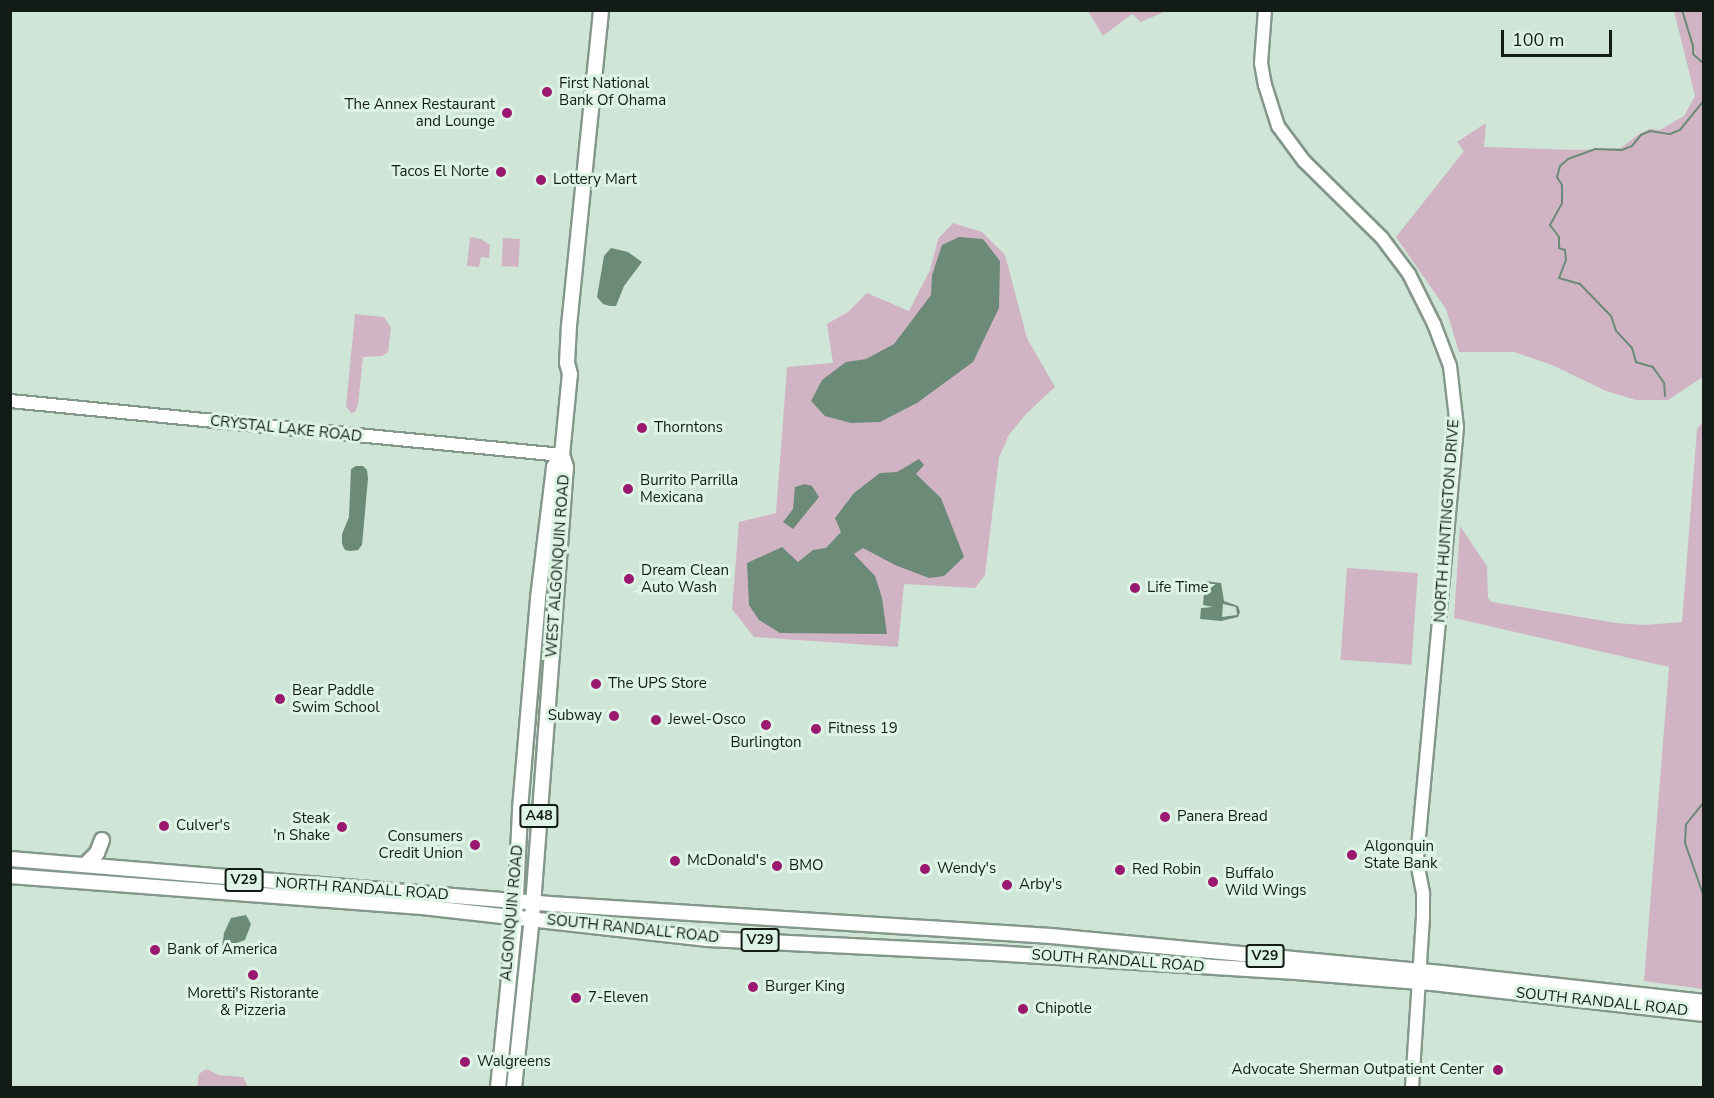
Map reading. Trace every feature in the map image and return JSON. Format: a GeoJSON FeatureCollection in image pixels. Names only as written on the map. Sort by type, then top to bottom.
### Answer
{"type":"FeatureCollection","features":[{"type":"Feature","properties":{"kind":"main road","name":"WEST ALGONQUIN ROAD"},"geometry":{"type":"LineString","coordinates":[[514,1088],[532,918],[566,467],[562,455],[570,374],[567,363],[569,326],[601,10]]}},
{"type":"Feature","properties":{"kind":"main road","name":"ALGONQUIN ROAD"},"geometry":{"type":"LineString","coordinates":[[498,1088],[515,917],[526,725],[535,625],[554,467],[562,455]]}},
{"type":"Feature","properties":{"kind":"main road"},"geometry":{"type":"LineString","coordinates":[[535,625],[540,634],[541,708],[545,728]]}},
{"type":"Feature","properties":{"kind":"main road"},"geometry":{"type":"LineString","coordinates":[[526,725],[537,735],[539,807]]}},
{"type":"Feature","properties":{"kind":"main road"},"geometry":{"type":"LineString","coordinates":[[85,865],[97,853],[102,840]]}},
{"type":"Feature","properties":{"kind":"main road","name":"NORTH RANDALL ROAD"},"geometry":{"type":"LineString","coordinates":[[10,859],[533,903]]}},
{"type":"Feature","properties":{"kind":"main road","name":"NORTH RANDALL ROAD"},"geometry":{"type":"LineString","coordinates":[[10,876],[422,907],[532,918]]}},
{"type":"Feature","properties":{"kind":"main road","name":"SOUTH RANDALL ROAD"},"geometry":{"type":"LineString","coordinates":[[533,903],[1051,936],[1419,977],[1704,1014]]}},
{"type":"Feature","properties":{"kind":"main road","name":"SOUTH RANDALL ROAD"},"geometry":{"type":"LineString","coordinates":[[532,918],[708,939],[1419,977],[1704,1002]]}},
{"type":"Feature","properties":{"kind":"street","name":"NORTH HUNTINGTON DRIVE"},"geometry":{"type":"LineString","coordinates":[[1265,10],[1262,63],[1265,85],[1278,126],[1304,161],[1382,238],[1409,274],[1434,324],[1450,366],[1457,427],[1417,862],[1423,894],[1412,1088]]}},
{"type":"Feature","properties":{"kind":"street","name":"CRYSTAL LAKE ROAD"},"geometry":{"type":"LineString","coordinates":[[10,401],[562,455]]}},
{"type":"Feature","properties":{"kind":"shaded area"},"geometry":{"type":"Polygon","coordinates":[[[1088,11],[1166,11],[1141,22],[1132,14],[1103,36],[1088,11]]]}},
{"type":"Feature","properties":{"kind":"shaded area"},"geometry":{"type":"Polygon","coordinates":[[[1674,11],[1703,11],[1703,377],[1668,400],[1636,400],[1606,391],[1552,365],[1514,352],[1459,352],[1446,309],[1396,237],[1464,151],[1457,142],[1486,123],[1484,147],[1577,150],[1621,148],[1639,134],[1650,129],[1660,130],[1684,116],[1695,96],[1674,11]]]}},
{"type":"Feature","properties":{"kind":"shaded area"},"geometry":{"type":"Polygon","coordinates":[[[953,223],[982,232],[1005,255],[1027,338],[1055,387],[1025,415],[1009,435],[999,457],[985,575],[975,588],[904,584],[898,647],[754,637],[732,609],[739,522],[776,513],[787,367],[833,363],[827,324],[848,312],[867,293],[909,311],[930,270],[938,239],[953,223]]]}},
{"type":"Feature","properties":{"kind":"shaded area"},"geometry":{"type":"Polygon","coordinates":[[[470,237],[481,239],[490,245],[489,258],[481,257],[479,267],[467,266],[470,237]]]}},
{"type":"Feature","properties":{"kind":"shaded area"},"geometry":{"type":"Polygon","coordinates":[[[959,237],[983,239],[1000,261],[999,308],[973,362],[917,403],[880,422],[851,423],[825,416],[811,401],[822,380],[846,362],[866,359],[894,344],[931,295],[932,275],[942,245],[959,237]]]}},
{"type":"Feature","properties":{"kind":"shaded area"},"geometry":{"type":"Polygon","coordinates":[[[503,238],[520,239],[519,267],[502,266],[503,238]]]}},
{"type":"Feature","properties":{"kind":"shaded area"},"geometry":{"type":"Polygon","coordinates":[[[611,248],[628,252],[642,262],[624,286],[616,306],[603,304],[597,297],[604,256],[611,248]]]}},
{"type":"Feature","properties":{"kind":"shaded area"},"geometry":{"type":"Polygon","coordinates":[[[355,314],[384,317],[391,328],[388,352],[382,356],[363,357],[358,405],[355,412],[351,413],[346,406],[355,314]]]}},
{"type":"Feature","properties":{"kind":"shaded area"},"geometry":{"type":"Polygon","coordinates":[[[1703,422],[1703,989],[1644,981],[1669,667],[1454,618],[1460,526],[1487,566],[1488,598],[1492,602],[1616,623],[1644,625],[1682,622],[1697,429],[1703,422]]]}},
{"type":"Feature","properties":{"kind":"shaded area"},"geometry":{"type":"Polygon","coordinates":[[[919,459],[924,465],[916,474],[941,498],[964,557],[944,576],[929,578],[895,565],[863,548],[854,554],[875,576],[882,598],[887,634],[780,633],[759,620],[749,605],[747,563],[782,547],[798,562],[813,550],[826,548],[841,532],[835,518],[854,493],[880,473],[897,472],[919,459]]]}},
{"type":"Feature","properties":{"kind":"shaded area"},"geometry":{"type":"Polygon","coordinates":[[[363,466],[367,470],[368,479],[362,545],[358,550],[350,551],[345,550],[342,544],[342,534],[349,517],[351,469],[363,466]]]}},
{"type":"Feature","properties":{"kind":"shaded area"},"geometry":{"type":"Polygon","coordinates":[[[805,484],[812,486],[819,497],[793,529],[783,522],[793,509],[795,487],[805,484]]]}},
{"type":"Feature","properties":{"kind":"shaded area"},"geometry":{"type":"Polygon","coordinates":[[[1347,568],[1418,573],[1411,665],[1341,660],[1347,568]]]}},
{"type":"Feature","properties":{"kind":"shaded area"},"geometry":{"type":"Polygon","coordinates":[[[1205,581],[1221,583],[1224,601],[1238,606],[1240,612],[1238,617],[1221,621],[1200,619],[1201,608],[1213,607],[1203,605],[1205,581]],[[1223,604],[1222,617],[1237,615],[1236,607],[1223,604]]]}},
{"type":"Feature","properties":{"kind":"shaded area"},"geometry":{"type":"Polygon","coordinates":[[[246,915],[251,924],[245,940],[222,948],[224,933],[231,918],[246,915]]]}},
{"type":"Feature","properties":{"kind":"shaded area"},"geometry":{"type":"Polygon","coordinates":[[[206,1069],[219,1075],[243,1077],[248,1087],[197,1087],[199,1074],[206,1069]]]}},
{"type":"Feature","properties":{"kind":"waterway"},"geometry":{"type":"LineString","coordinates":[[1682,10],[1693,45],[1693,54],[1704,64]]}},
{"type":"Feature","properties":{"kind":"waterway"},"geometry":{"type":"LineString","coordinates":[[1665,396],[1664,383],[1653,367],[1636,362],[1632,348],[1616,331],[1611,316],[1580,284],[1559,278],[1566,260],[1565,250],[1559,248],[1559,237],[1550,225],[1562,203],[1562,185],[1557,177],[1560,166],[1568,159],[1595,149],[1622,150],[1632,146],[1641,135],[1650,131],[1670,134],[1680,130],[1704,100]]}},
{"type":"Feature","properties":{"kind":"waterway"},"geometry":{"type":"LineString","coordinates":[[1704,802],[1686,824],[1685,843],[1704,897]]}},
{"type":"Feature","properties":{"kind":"place","name":"First National Bank Of Ohama"},"geometry":{"type":"Point","coordinates":[547,92]}},
{"type":"Feature","properties":{"kind":"place","name":"The Annex Restaurant and Lounge"},"geometry":{"type":"Point","coordinates":[507,113]}},
{"type":"Feature","properties":{"kind":"place","name":"Tacos El Norte"},"geometry":{"type":"Point","coordinates":[501,172]}},
{"type":"Feature","properties":{"kind":"place","name":"Lottery Mart"},"geometry":{"type":"Point","coordinates":[541,180]}},
{"type":"Feature","properties":{"kind":"place","name":"Thorntons"},"geometry":{"type":"Point","coordinates":[642,428]}},
{"type":"Feature","properties":{"kind":"place","name":"Burrito Parrilla Mexicana"},"geometry":{"type":"Point","coordinates":[628,489]}},
{"type":"Feature","properties":{"kind":"place","name":"Dream Clean Auto Wash"},"geometry":{"type":"Point","coordinates":[629,579]}},
{"type":"Feature","properties":{"kind":"place","name":"Life Time"},"geometry":{"type":"Point","coordinates":[1135,588]}},
{"type":"Feature","properties":{"kind":"place","name":"The UPS Store"},"geometry":{"type":"Point","coordinates":[596,684]}},
{"type":"Feature","properties":{"kind":"place","name":"Bear Paddle Swim School"},"geometry":{"type":"Point","coordinates":[280,699]}},
{"type":"Feature","properties":{"kind":"place","name":"Subway"},"geometry":{"type":"Point","coordinates":[614,716]}},
{"type":"Feature","properties":{"kind":"place","name":"Jewel-Osco"},"geometry":{"type":"Point","coordinates":[656,720]}},
{"type":"Feature","properties":{"kind":"place","name":"Burlington"},"geometry":{"type":"Point","coordinates":[766,725]}},
{"type":"Feature","properties":{"kind":"place","name":"Fitness 19"},"geometry":{"type":"Point","coordinates":[816,729]}},
{"type":"Feature","properties":{"kind":"place","name":"Panera Bread"},"geometry":{"type":"Point","coordinates":[1165,817]}},
{"type":"Feature","properties":{"kind":"place","name":"Culver's"},"geometry":{"type":"Point","coordinates":[164,826]}},
{"type":"Feature","properties":{"kind":"place","name":"Steak 'n Shake"},"geometry":{"type":"Point","coordinates":[342,827]}},
{"type":"Feature","properties":{"kind":"place","name":"Consumers Credit Union"},"geometry":{"type":"Point","coordinates":[475,845]}},
{"type":"Feature","properties":{"kind":"place","name":"Algonquin State Bank"},"geometry":{"type":"Point","coordinates":[1352,855]}},
{"type":"Feature","properties":{"kind":"place","name":"McDonald's"},"geometry":{"type":"Point","coordinates":[675,861]}},
{"type":"Feature","properties":{"kind":"place","name":"BMO"},"geometry":{"type":"Point","coordinates":[777,866]}},
{"type":"Feature","properties":{"kind":"place","name":"Wendy's"},"geometry":{"type":"Point","coordinates":[925,869]}},
{"type":"Feature","properties":{"kind":"place","name":"Red Robin"},"geometry":{"type":"Point","coordinates":[1120,870]}},
{"type":"Feature","properties":{"kind":"place","name":"Buffalo Wild Wings"},"geometry":{"type":"Point","coordinates":[1213,882]}},
{"type":"Feature","properties":{"kind":"place","name":"Arby's"},"geometry":{"type":"Point","coordinates":[1007,885]}},
{"type":"Feature","properties":{"kind":"place","name":"Bank of America"},"geometry":{"type":"Point","coordinates":[155,950]}},
{"type":"Feature","properties":{"kind":"place","name":"Moretti's Ristorante & Pizzeria"},"geometry":{"type":"Point","coordinates":[253,975]}},
{"type":"Feature","properties":{"kind":"place","name":"Burger King"},"geometry":{"type":"Point","coordinates":[753,987]}},
{"type":"Feature","properties":{"kind":"place","name":"7-Eleven"},"geometry":{"type":"Point","coordinates":[576,998]}},
{"type":"Feature","properties":{"kind":"place","name":"Chipotle"},"geometry":{"type":"Point","coordinates":[1023,1009]}},
{"type":"Feature","properties":{"kind":"place","name":"Walgreens"},"geometry":{"type":"Point","coordinates":[465,1062]}},
{"type":"Feature","properties":{"kind":"place","name":"Advocate Sherman Outpatient Center"},"geometry":{"type":"Point","coordinates":[1498,1070]}}]}
